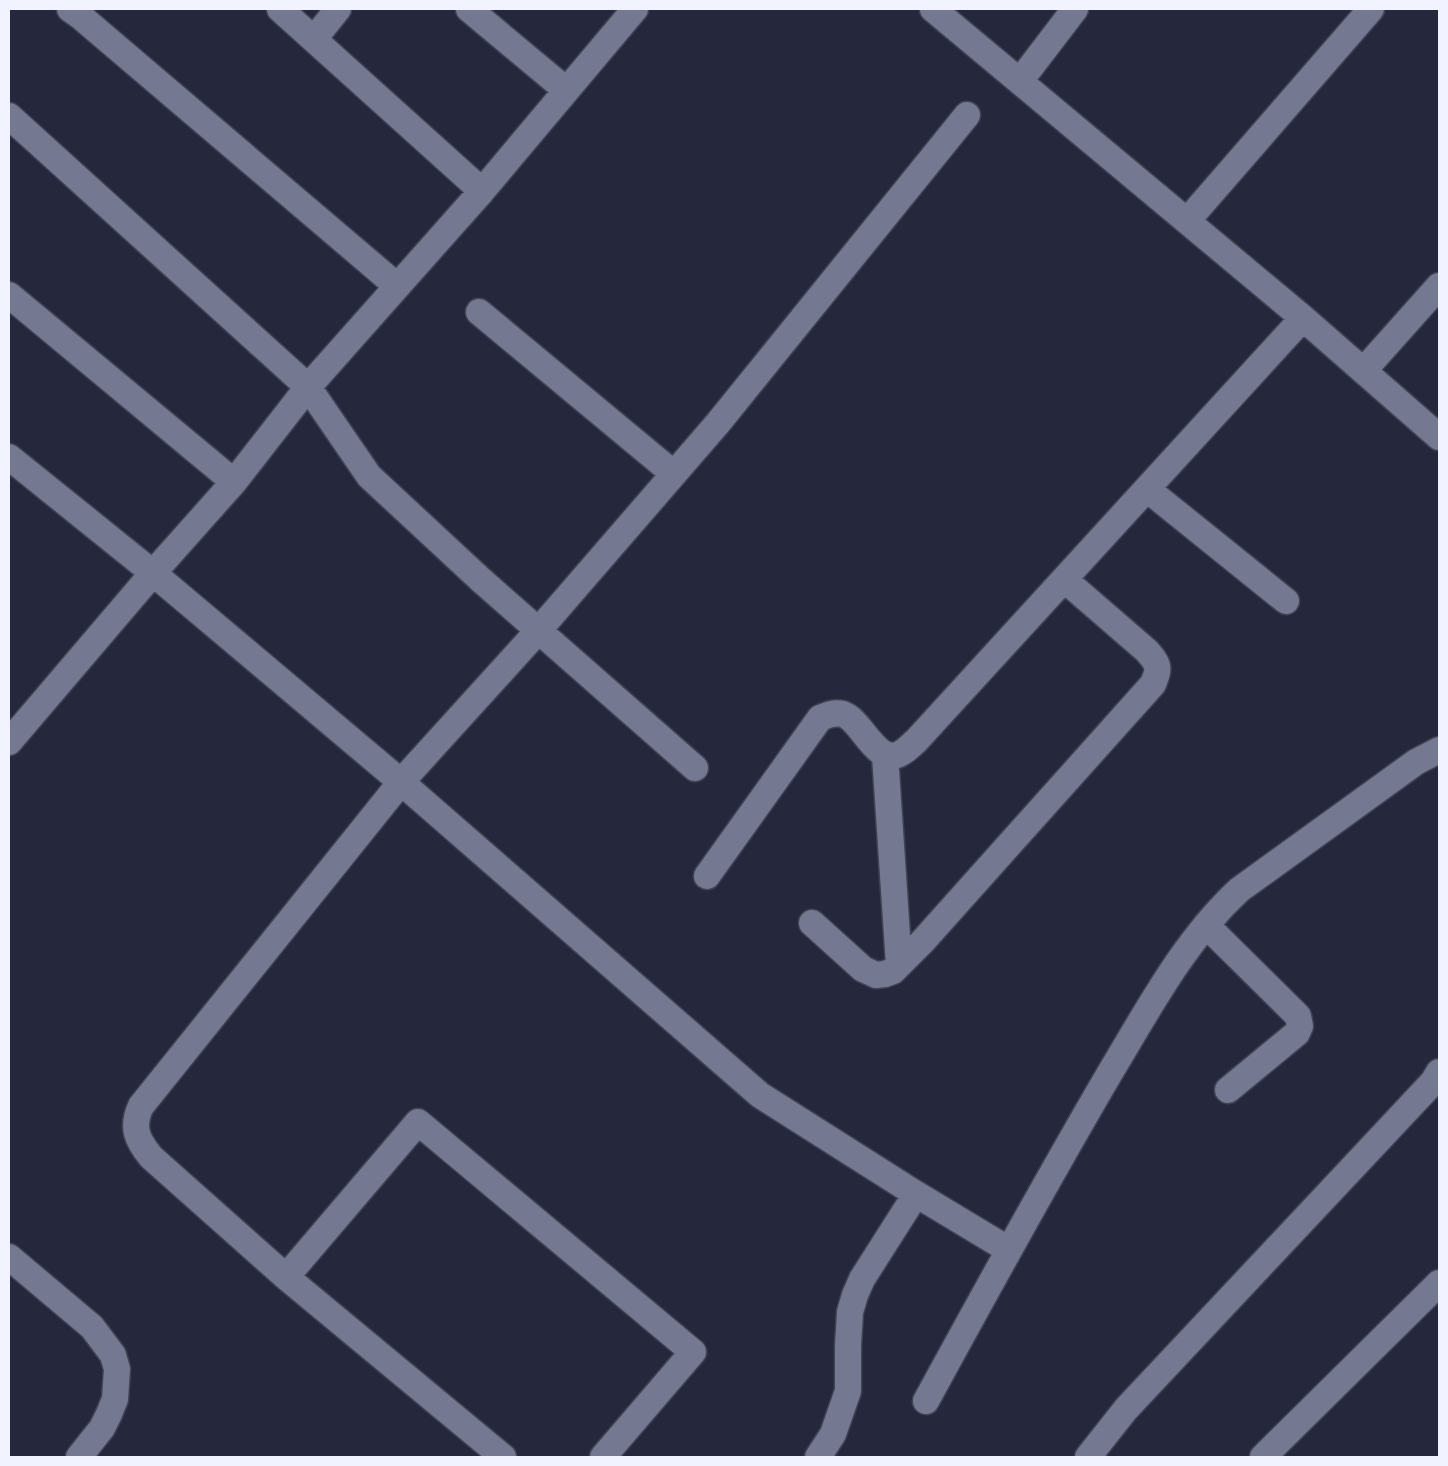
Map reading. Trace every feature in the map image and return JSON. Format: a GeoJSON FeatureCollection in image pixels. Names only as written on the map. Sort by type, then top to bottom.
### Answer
{"type":"FeatureCollection","features":[{"type":"Feature","properties":{"kind":"street"},"geometry":{"type":"LineString","coordinates":[[280,9],[482,191]]}},
{"type":"Feature","properties":{"kind":"street"},"geometry":{"type":"LineString","coordinates":[[314,39],[338,9]]}},
{"type":"Feature","properties":{"kind":"street"},"geometry":{"type":"LineString","coordinates":[[469,9],[566,90]]}},
{"type":"Feature","properties":{"kind":"street"},"geometry":{"type":"LineString","coordinates":[[933,9],[1303,318],[1439,436]]}},
{"type":"Feature","properties":{"kind":"street"},"geometry":{"type":"LineString","coordinates":[[1020,81],[1075,9]]}},
{"type":"Feature","properties":{"kind":"street"},"geometry":{"type":"LineString","coordinates":[[1187,221],[1371,9]]}},
{"type":"Feature","properties":{"kind":"street"},"geometry":{"type":"LineString","coordinates":[[79,11],[397,286]]}},
{"type":"Feature","properties":{"kind":"street"},"geometry":{"type":"LineString","coordinates":[[9,742],[153,572],[234,482],[308,387],[482,191],[566,90],[623,13]]}},
{"type":"Feature","properties":{"kind":"street"},"geometry":{"type":"LineString","coordinates":[[504,1457],[286,1277],[151,1157],[137,1136],[137,1115],[141,1106],[401,782],[538,631],[674,474],[967,115]]}},
{"type":"Feature","properties":{"kind":"street"},"geometry":{"type":"LineString","coordinates":[[9,116],[308,387],[369,476],[481,580],[695,768]]}},
{"type":"Feature","properties":{"kind":"street"},"geometry":{"type":"LineString","coordinates":[[1364,370],[1439,286]]}},
{"type":"Feature","properties":{"kind":"street"},"geometry":{"type":"LineString","coordinates":[[9,295],[234,482]]}},
{"type":"Feature","properties":{"kind":"street"},"geometry":{"type":"LineString","coordinates":[[479,312],[674,474]]}},
{"type":"Feature","properties":{"kind":"street"},"geometry":{"type":"LineString","coordinates":[[707,876],[820,718],[832,713],[844,714],[885,755],[896,756],[916,741],[1303,318]]}},
{"type":"Feature","properties":{"kind":"street"},"geometry":{"type":"LineString","coordinates":[[9,457],[153,572],[401,782],[760,1095],[1008,1250]]}},
{"type":"Feature","properties":{"kind":"street"},"geometry":{"type":"LineString","coordinates":[[1147,489],[1286,602]]}},
{"type":"Feature","properties":{"kind":"street"},"geometry":{"type":"LineString","coordinates":[[812,923],[863,969],[876,975],[893,971],[929,934],[1152,684],[1158,672],[1156,661],[1065,580]]}},
{"type":"Feature","properties":{"kind":"street"},"geometry":{"type":"LineString","coordinates":[[926,1401],[1008,1250],[1091,1106],[1164,983],[1206,924],[1240,890],[1416,762],[1439,750]]}},
{"type":"Feature","properties":{"kind":"street"},"geometry":{"type":"LineString","coordinates":[[885,755],[899,965]]}},
{"type":"Feature","properties":{"kind":"street"},"geometry":{"type":"LineString","coordinates":[[1206,924],[1282,999],[1298,1016],[1300,1022],[1296,1033],[1228,1090]]}},
{"type":"Feature","properties":{"kind":"street"},"geometry":{"type":"LineString","coordinates":[[1088,1457],[1126,1409],[1343,1179],[1433,1082],[1439,1072]]}},
{"type":"Feature","properties":{"kind":"street"},"geometry":{"type":"LineString","coordinates":[[286,1277],[418,1122],[693,1352],[603,1457]]}},
{"type":"Feature","properties":{"kind":"street"},"geometry":{"type":"LineString","coordinates":[[818,1457],[833,1434],[848,1391],[850,1312],[855,1295],[862,1279],[916,1194]]}},
{"type":"Feature","properties":{"kind":"street"},"geometry":{"type":"LineString","coordinates":[[9,1257],[92,1327],[113,1355],[117,1369],[115,1399],[102,1428],[79,1457]]}},
{"type":"Feature","properties":{"kind":"street"},"geometry":{"type":"LineString","coordinates":[[1263,1457],[1439,1283]]}}]}
